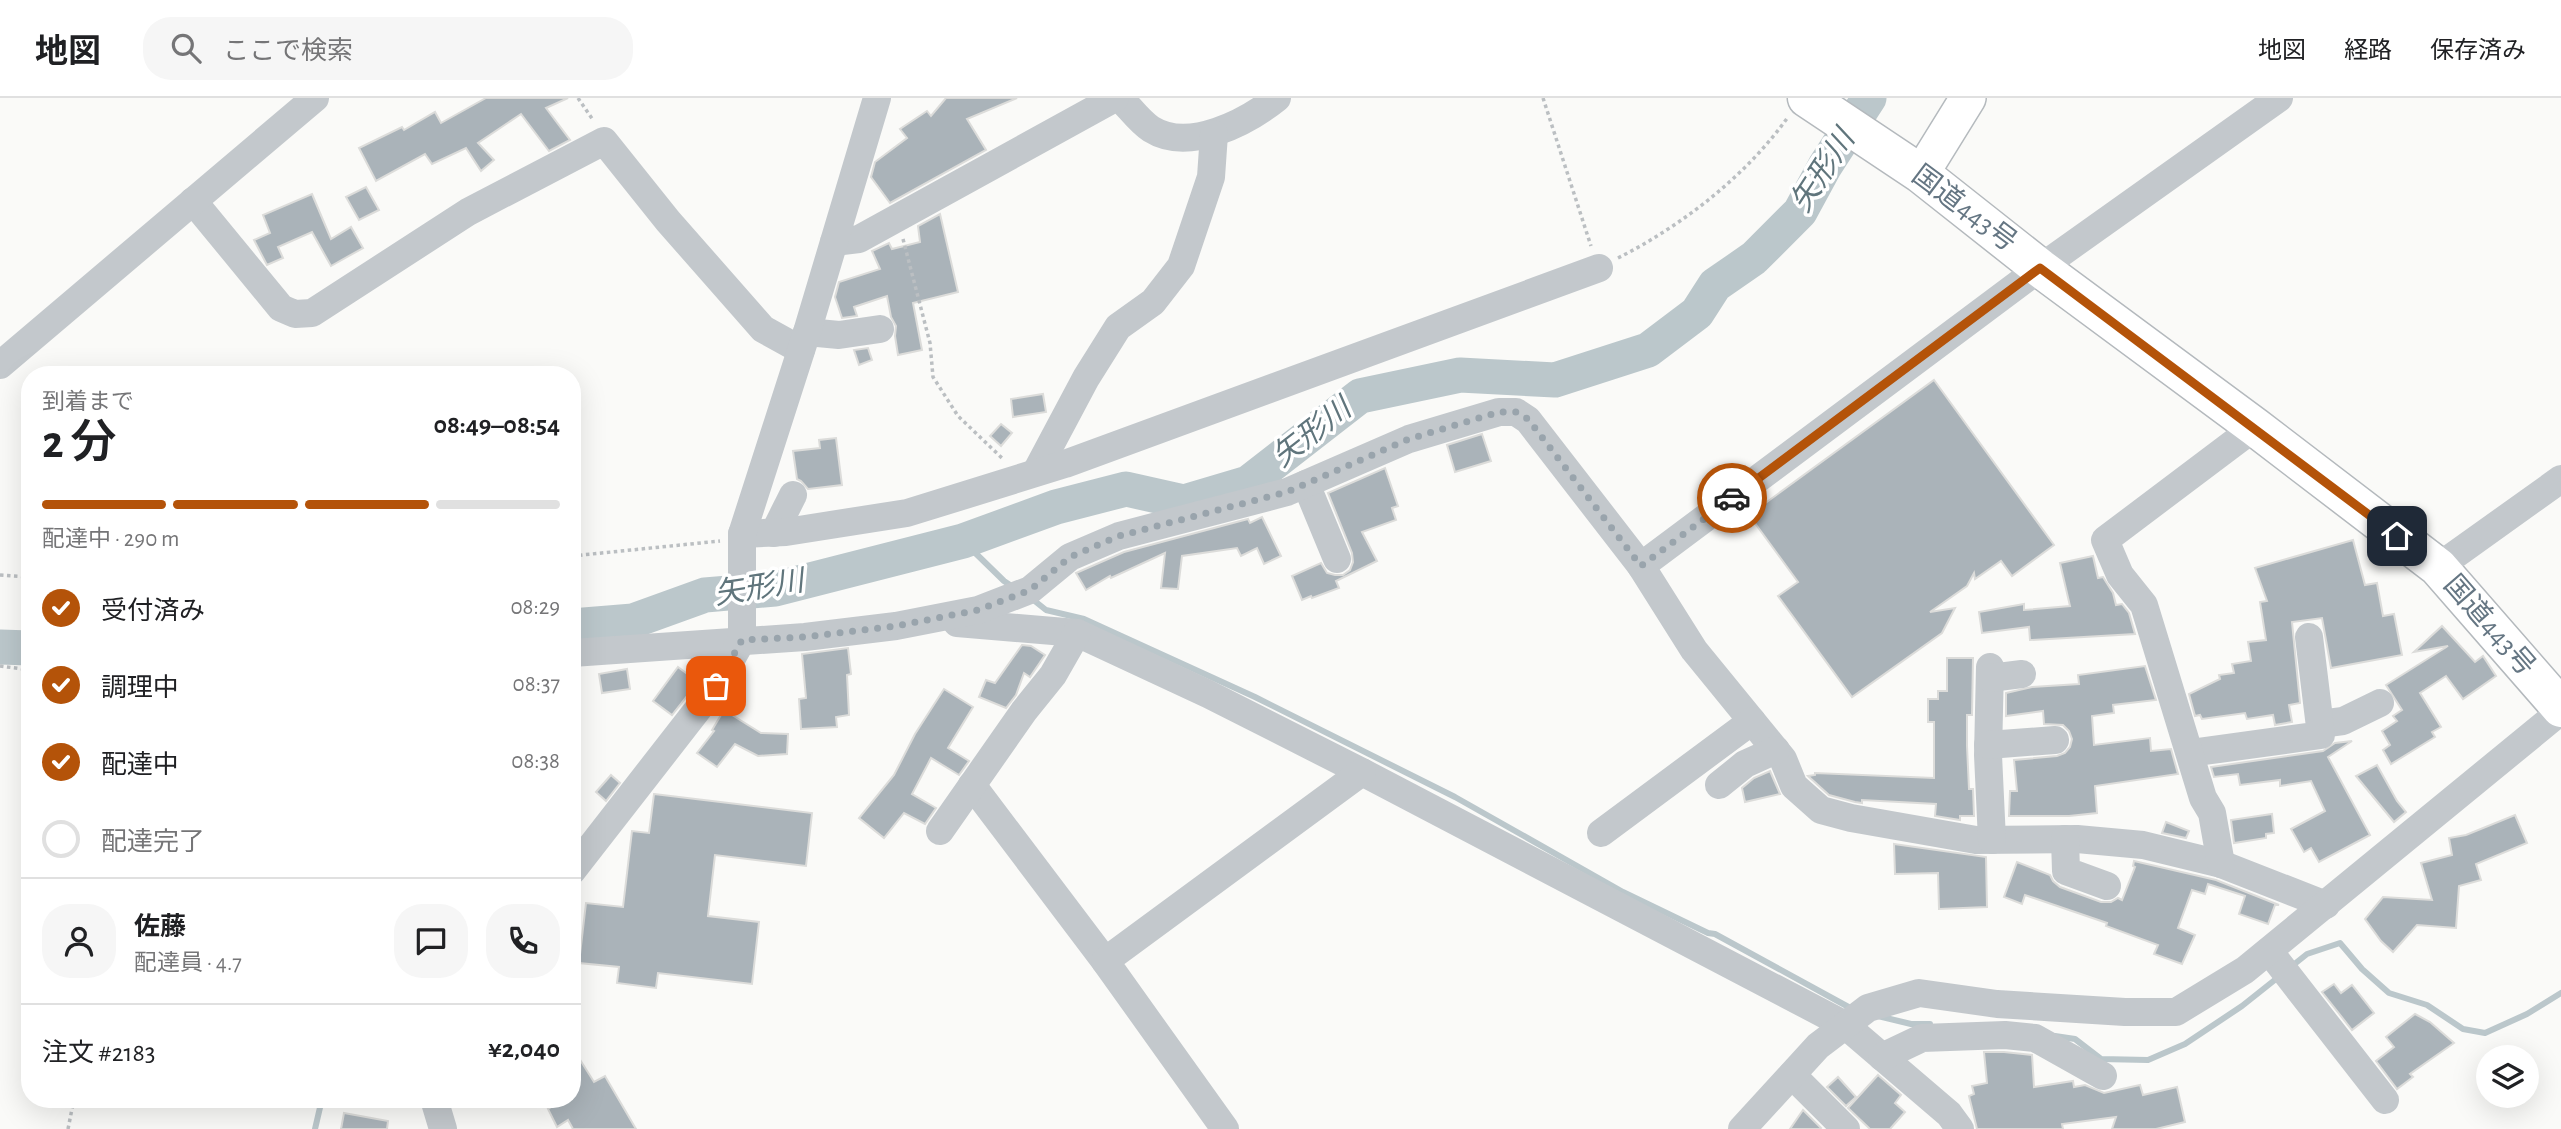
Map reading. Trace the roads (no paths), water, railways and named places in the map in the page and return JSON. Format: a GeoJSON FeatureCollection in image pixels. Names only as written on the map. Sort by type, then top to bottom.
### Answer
{"type":"FeatureCollection","features":[{"type":"Feature","properties":{"kind":"highway","name":"国道443号"},"geometry":{"type":"LineString","coordinates":[[1798,106],[1874,143],[1921,174],[2040,268],[2438,567],[2561,709]]}},
{"type":"Feature","properties":{"kind":"main road"},"geometry":{"type":"LineString","coordinates":[[1921,174],[1968,98]]}},
{"type":"Feature","properties":{"kind":"street"},"geometry":{"type":"LineString","coordinates":[[0,365],[315,98]]}},
{"type":"Feature","properties":{"kind":"street"},"geometry":{"type":"LineString","coordinates":[[581,859],[716,686],[742,634],[741,541],[877,98]]}},
{"type":"Feature","properties":{"kind":"street"},"geometry":{"type":"LineString","coordinates":[[834,242],[859,239],[1118,98],[1152,129],[1180,139],[1214,134],[1277,98]]}},
{"type":"Feature","properties":{"kind":"street"},"geometry":{"type":"LineString","coordinates":[[1641,566],[2040,268],[2278,98]]}},
{"type":"Feature","properties":{"kind":"street"},"geometry":{"type":"LineString","coordinates":[[1031,474],[1118,327],[1153,302],[1181,266],[1211,177],[1214,134]]}},
{"type":"Feature","properties":{"kind":"street"},"geometry":{"type":"LineString","coordinates":[[193,201],[281,308],[295,314],[312,313],[468,212],[604,141],[668,221],[763,329],[804,341],[880,329]]}},
{"type":"Feature","properties":{"kind":"street"},"geometry":{"type":"LineString","coordinates":[[741,541],[774,533],[907,513],[1066,464],[1599,268]]}},
{"type":"Feature","properties":{"kind":"street"},"geometry":{"type":"LineString","coordinates":[[581,652],[742,634],[805,637],[923,621],[978,610],[1030,590],[1070,557],[1119,536],[1287,492],[1409,439],[1499,412],[1516,412],[1528,419],[1641,566],[1694,650],[1783,759],[1794,786],[1821,810],[1851,818],[1976,840],[2065,839],[2143,845],[2221,864],[2326,905]]}},
{"type":"Feature","properties":{"kind":"street"},"geometry":{"type":"LineString","coordinates":[[2221,864],[2212,813],[2203,798],[2144,605],[2120,575],[2105,540],[2255,427]]}},
{"type":"Feature","properties":{"kind":"street"},"geometry":{"type":"LineString","coordinates":[[2438,567],[2561,479]]}},
{"type":"Feature","properties":{"kind":"street"},"geometry":{"type":"LineString","coordinates":[[1306,484],[1337,559]]}},
{"type":"Feature","properties":{"kind":"street"},"geometry":{"type":"LineString","coordinates":[[774,533],[793,495]]}},
{"type":"Feature","properties":{"kind":"street"},"geometry":{"type":"LineString","coordinates":[[923,621],[1002,625],[1077,634],[1208,694],[1846,1026],[1949,1114],[1960,1129]]}},
{"type":"Feature","properties":{"kind":"street"},"geometry":{"type":"LineString","coordinates":[[940,831],[1024,711],[1053,675],[1077,634]]}},
{"type":"Feature","properties":{"kind":"street"},"geometry":{"type":"LineString","coordinates":[[2190,753],[2321,734],[2309,637]]}},
{"type":"Feature","properties":{"kind":"street"},"geometry":{"type":"LineString","coordinates":[[1992,840],[1988,745],[1990,673],[2022,674]]}},
{"type":"Feature","properties":{"kind":"street"},"geometry":{"type":"LineString","coordinates":[[2320,724],[2343,721],[2380,703]]}},
{"type":"Feature","properties":{"kind":"street"},"geometry":{"type":"LineString","coordinates":[[1742,1129],[1818,1046],[1868,1008],[1919,993],[1997,1004],[2125,1012],[2176,1012],[2245,970],[2561,709]]}},
{"type":"Feature","properties":{"kind":"street"},"geometry":{"type":"LineString","coordinates":[[1601,833],[1752,721]]}},
{"type":"Feature","properties":{"kind":"street"},"geometry":{"type":"LineString","coordinates":[[1988,745],[2055,740]]}},
{"type":"Feature","properties":{"kind":"street"},"geometry":{"type":"LineString","coordinates":[[1719,785],[1745,764],[1776,750]]}},
{"type":"Feature","properties":{"kind":"street"},"geometry":{"type":"LineString","coordinates":[[1105,961],[1362,772]]}},
{"type":"Feature","properties":{"kind":"street"},"geometry":{"type":"LineString","coordinates":[[972,785],[1105,961],[1225,1129]]}},
{"type":"Feature","properties":{"kind":"street"},"geometry":{"type":"LineString","coordinates":[[2065,839],[2066,871],[2107,886]]}},
{"type":"Feature","properties":{"kind":"street"},"geometry":{"type":"LineString","coordinates":[[2269,951],[2385,1100]]}},
{"type":"Feature","properties":{"kind":"street"},"geometry":{"type":"LineString","coordinates":[[1882,1057],[1922,1038],[2005,1035],[2035,1038],[2103,1076]]}},
{"type":"Feature","properties":{"kind":"street"},"geometry":{"type":"LineString","coordinates":[[1792,1075],[1846,1129]]}},
{"type":"Feature","properties":{"kind":"street"},"geometry":{"type":"LineString","coordinates":[[437,1108],[443,1129]]}},
{"type":"Feature","properties":{"kind":"waterway","name":"矢形川"},"geometry":{"type":"LineString","coordinates":[[581,625],[633,621],[705,595],[775,589],[963,541],[1056,507],[1126,489],[1184,502],[1248,483],[1360,396],[1460,375],[1555,380],[1648,350],[1697,313],[1715,285],[1754,258],[1800,212],[1825,166],[1869,98]]}},
{"type":"Feature","properties":{"kind":"waterway"},"geometry":{"type":"LineString","coordinates":[[963,541],[1013,587]]}},
{"type":"Feature","properties":{"kind":"waterway"},"geometry":{"type":"LineString","coordinates":[[1031,598],[1046,610],[1084,619],[1255,697],[1455,797],[1623,892],[1715,934],[1854,1010]]}},
{"type":"Feature","properties":{"kind":"waterway","name":"矢形川"},"geometry":{"type":"LineString","coordinates":[[0,647],[21,648]]}},
{"type":"Feature","properties":{"kind":"waterway"},"geometry":{"type":"LineString","coordinates":[[2292,966],[2307,954],[2340,943],[2362,969],[2389,993],[2427,1005],[2463,1029],[2485,1033],[2527,1014],[2561,993]]}},
{"type":"Feature","properties":{"kind":"waterway"},"geometry":{"type":"LineString","coordinates":[[2055,1036],[2075,1039],[2101,1059],[2148,1060],[2185,1044],[2242,1006],[2281,975]]}},
{"type":"Feature","properties":{"kind":"waterway"},"geometry":{"type":"LineString","coordinates":[[1878,1016],[1911,1024],[1930,1024]]}},
{"type":"Feature","properties":{"kind":"waterway"},"geometry":{"type":"LineString","coordinates":[[315,1129],[320,1108]]}}]}
